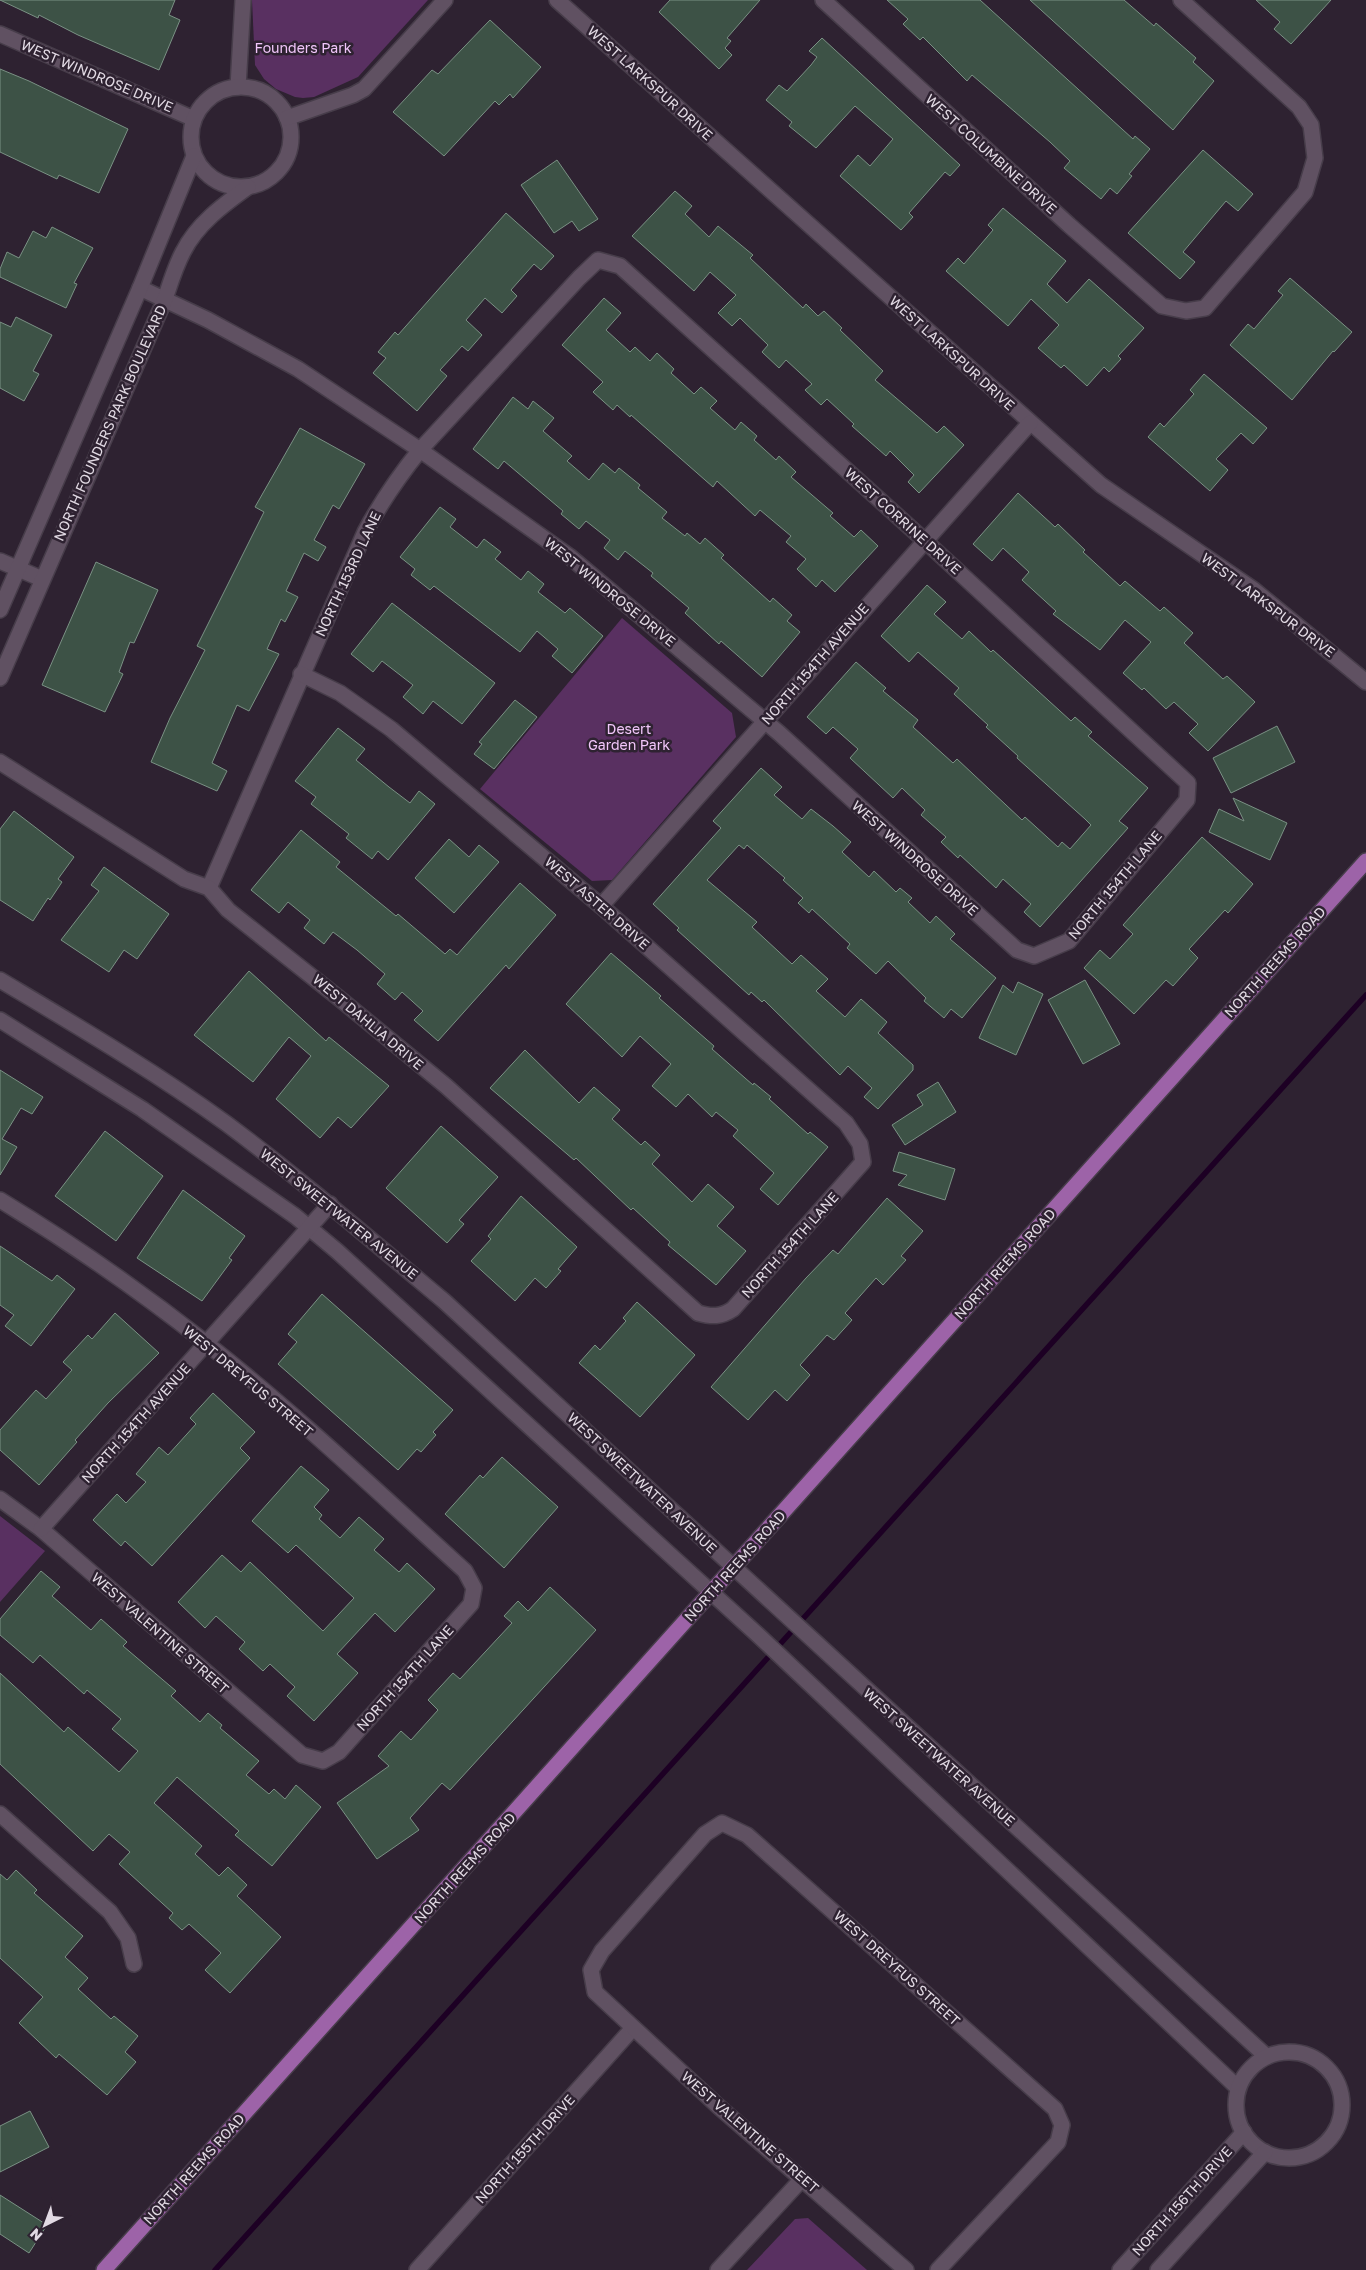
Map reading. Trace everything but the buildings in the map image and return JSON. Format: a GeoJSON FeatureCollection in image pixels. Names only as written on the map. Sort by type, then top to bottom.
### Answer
{"type":"FeatureCollection","features":[{"type":"Feature","properties":{"kind":"main road","name":"NORTH REEMS ROAD"},"geometry":{"type":"LineString","coordinates":[[104,2270],[1366,861]]}},
{"type":"Feature","properties":{"kind":"street"},"geometry":{"type":"LineString","coordinates":[[238,87],[243,0]]}},
{"type":"Feature","properties":{"kind":"street"},"geometry":{"type":"LineString","coordinates":[[287,118],[353,96],[364,89],[445,0]]}},
{"type":"Feature","properties":{"kind":"street","name":"WEST LARKSPUR DRIVE"},"geometry":{"type":"LineString","coordinates":[[557,0],[1101,485],[1254,590],[1366,682]]}},
{"type":"Feature","properties":{"kind":"street","name":"WEST COLUMBINE DRIVE"},"geometry":{"type":"LineString","coordinates":[[823,0],[1069,225],[1162,306],[1186,311],[1205,308],[1305,192],[1315,158],[1311,125],[1299,107],[1181,0]]}},
{"type":"Feature","properties":{"kind":"street","name":"WEST WINDROSE DRIVE"},"geometry":{"type":"LineString","coordinates":[[0,34],[194,119]]}},
{"type":"Feature","properties":{"kind":"street"},"geometry":{"type":"LineString","coordinates":[[238,87],[255,89],[271,98],[287,118],[290,144],[287,156],[272,177],[248,187],[235,187],[210,177],[194,156],[191,143],[194,119],[202,105],[212,96],[238,87]]}},
{"type":"Feature","properties":{"kind":"street","name":"NORTH FOUNDERS PARK BOULEVARD"},"geometry":{"type":"LineString","coordinates":[[0,610],[140,288],[194,156]]}},
{"type":"Feature","properties":{"kind":"street","name":"NORTH FOUNDERS PARK BOULEVARD"},"geometry":{"type":"LineString","coordinates":[[0,678],[164,299],[182,253],[191,238],[220,208],[248,187]]}},
{"type":"Feature","properties":{"kind":"street","name":"NORTH 153RD LANE"},"geometry":{"type":"LineString","coordinates":[[209,888],[365,532],[399,476],[420,450],[579,278],[598,260]]}},
{"type":"Feature","properties":{"kind":"street","name":"WEST CORRINE DRIVE"},"geometry":{"type":"LineString","coordinates":[[598,260],[620,266],[924,540],[1188,783],[1187,800]]}},
{"type":"Feature","properties":{"kind":"street","name":"WEST WINDROSE DRIVE"},"geometry":{"type":"LineString","coordinates":[[140,288],[208,320],[298,369],[420,450],[569,556],[764,721],[1017,950],[1034,956]]}},
{"type":"Feature","properties":{"kind":"street","name":"NORTH 154TH AVENUE"},"geometry":{"type":"LineString","coordinates":[[601,906],[924,540],[1030,423]]}},
{"type":"Feature","properties":{"kind":"street"},"geometry":{"type":"LineString","coordinates":[[0,560],[42,579]]}},
{"type":"Feature","properties":{"kind":"street","name":"WEST ASTER DRIVE"},"geometry":{"type":"LineString","coordinates":[[302,674],[340,693],[391,729],[601,906],[846,1123],[860,1144],[863,1162]]}},
{"type":"Feature","properties":{"kind":"street","name":"WEST DAHLIA DRIVE"},"geometry":{"type":"LineString","coordinates":[[0,762],[184,879],[209,888],[228,910],[332,992],[446,1086],[698,1313],[709,1316]]}},
{"type":"Feature","properties":{"kind":"street","name":"NORTH 154TH LANE"},"geometry":{"type":"LineString","coordinates":[[1034,956],[1069,941],[1187,800]]}},
{"type":"Feature","properties":{"kind":"street","name":"WEST SWEETWATER AVENUE"},"geometry":{"type":"LineString","coordinates":[[0,980],[111,1046],[217,1118],[330,1204],[444,1301],[1266,2056]]}},
{"type":"Feature","properties":{"kind":"street"},"geometry":{"type":"LineString","coordinates":[[0,1020],[142,1109],[309,1228],[425,1329],[781,1656],[1238,2088]]}},
{"type":"Feature","properties":{"kind":"street","name":"NORTH 154TH LANE"},"geometry":{"type":"LineString","coordinates":[[709,1316],[723,1316],[733,1309],[863,1162]]}},
{"type":"Feature","properties":{"kind":"street","name":"WEST DREYFUS STREET"},"geometry":{"type":"LineString","coordinates":[[0,1200],[124,1282],[207,1344],[313,1434],[465,1571],[474,1588]]}},
{"type":"Feature","properties":{"kind":"street","name":"NORTH 154TH AVENUE"},"geometry":{"type":"LineString","coordinates":[[41,1529],[330,1204]]}},
{"type":"Feature","properties":{"kind":"street","name":"WEST VALENTINE STREET"},"geometry":{"type":"LineString","coordinates":[[0,1499],[41,1529],[302,1755],[323,1760]]}},
{"type":"Feature","properties":{"kind":"street","name":"NORTH 154TH LANE"},"geometry":{"type":"LineString","coordinates":[[323,1760],[339,1752],[471,1604],[474,1588]]}},
{"type":"Feature","properties":{"kind":"street"},"geometry":{"type":"LineString","coordinates":[[0,1814],[110,1912],[128,1938],[134,1964]]}},
{"type":"Feature","properties":{"kind":"street","name":"WEST DREYFUS STREET"},"geometry":{"type":"LineString","coordinates":[[595,1992],[591,1970],[602,1951],[705,1834],[722,1823],[747,1835],[1055,2109],[1062,2125],[1058,2142],[938,2270]]}},
{"type":"Feature","properties":{"kind":"street","name":"WEST VALENTINE STREET"},"geometry":{"type":"LineString","coordinates":[[595,1992],[633,2028],[906,2270]]}},
{"type":"Feature","properties":{"kind":"street","name":"NORTH 155TH DRIVE"},"geometry":{"type":"LineString","coordinates":[[417,2270],[633,2028]]}},
{"type":"Feature","properties":{"kind":"street"},"geometry":{"type":"LineString","coordinates":[[1295,2052],[1312,2057],[1327,2068],[1337,2083],[1342,2101],[1340,2119],[1333,2134],[1322,2147],[1307,2155],[1291,2158],[1265,2152],[1244,2132],[1238,2122],[1236,2105],[1238,2088],[1247,2072],[1266,2056],[1295,2052]]}},
{"type":"Feature","properties":{"kind":"street","name":"NORTH 156TH DRIVE"},"geometry":{"type":"LineString","coordinates":[[1120,2270],[1244,2132]]}},
{"type":"Feature","properties":{"kind":"street","name":"NORTH 156TH DRIVE"},"geometry":{"type":"LineString","coordinates":[[1158,2270],[1265,2152]]}},
{"type":"Feature","properties":{"kind":"street"},"geometry":{"type":"LineString","coordinates":[[718,2270],[802,2179]]}},
{"type":"Feature","properties":{"kind":"green space","name":"Founders Park"},"geometry":{"type":"Polygon","coordinates":[[[252,0],[428,0],[358,77],[314,97],[303,98],[295,97],[276,89],[264,79],[255,65],[252,0]]]}},
{"type":"Feature","properties":{"kind":"green space","name":"Desert Garden Park"},"geometry":{"type":"Polygon","coordinates":[[[622,618],[732,713],[736,737],[612,880],[592,881],[480,789],[622,618]]]}},
{"type":"Feature","properties":{"kind":"green space"},"geometry":{"type":"Polygon","coordinates":[[[0,1516],[45,1551],[0,1602],[0,1516]]]}},
{"type":"Feature","properties":{"kind":"green space"},"geometry":{"type":"Polygon","coordinates":[[[808,2218],[867,2270],[747,2270],[795,2219],[808,2218]]]}},
{"type":"Feature","properties":{"kind":"waterway"},"geometry":{"type":"LineString","coordinates":[[215,2270],[1366,995]]}}]}
